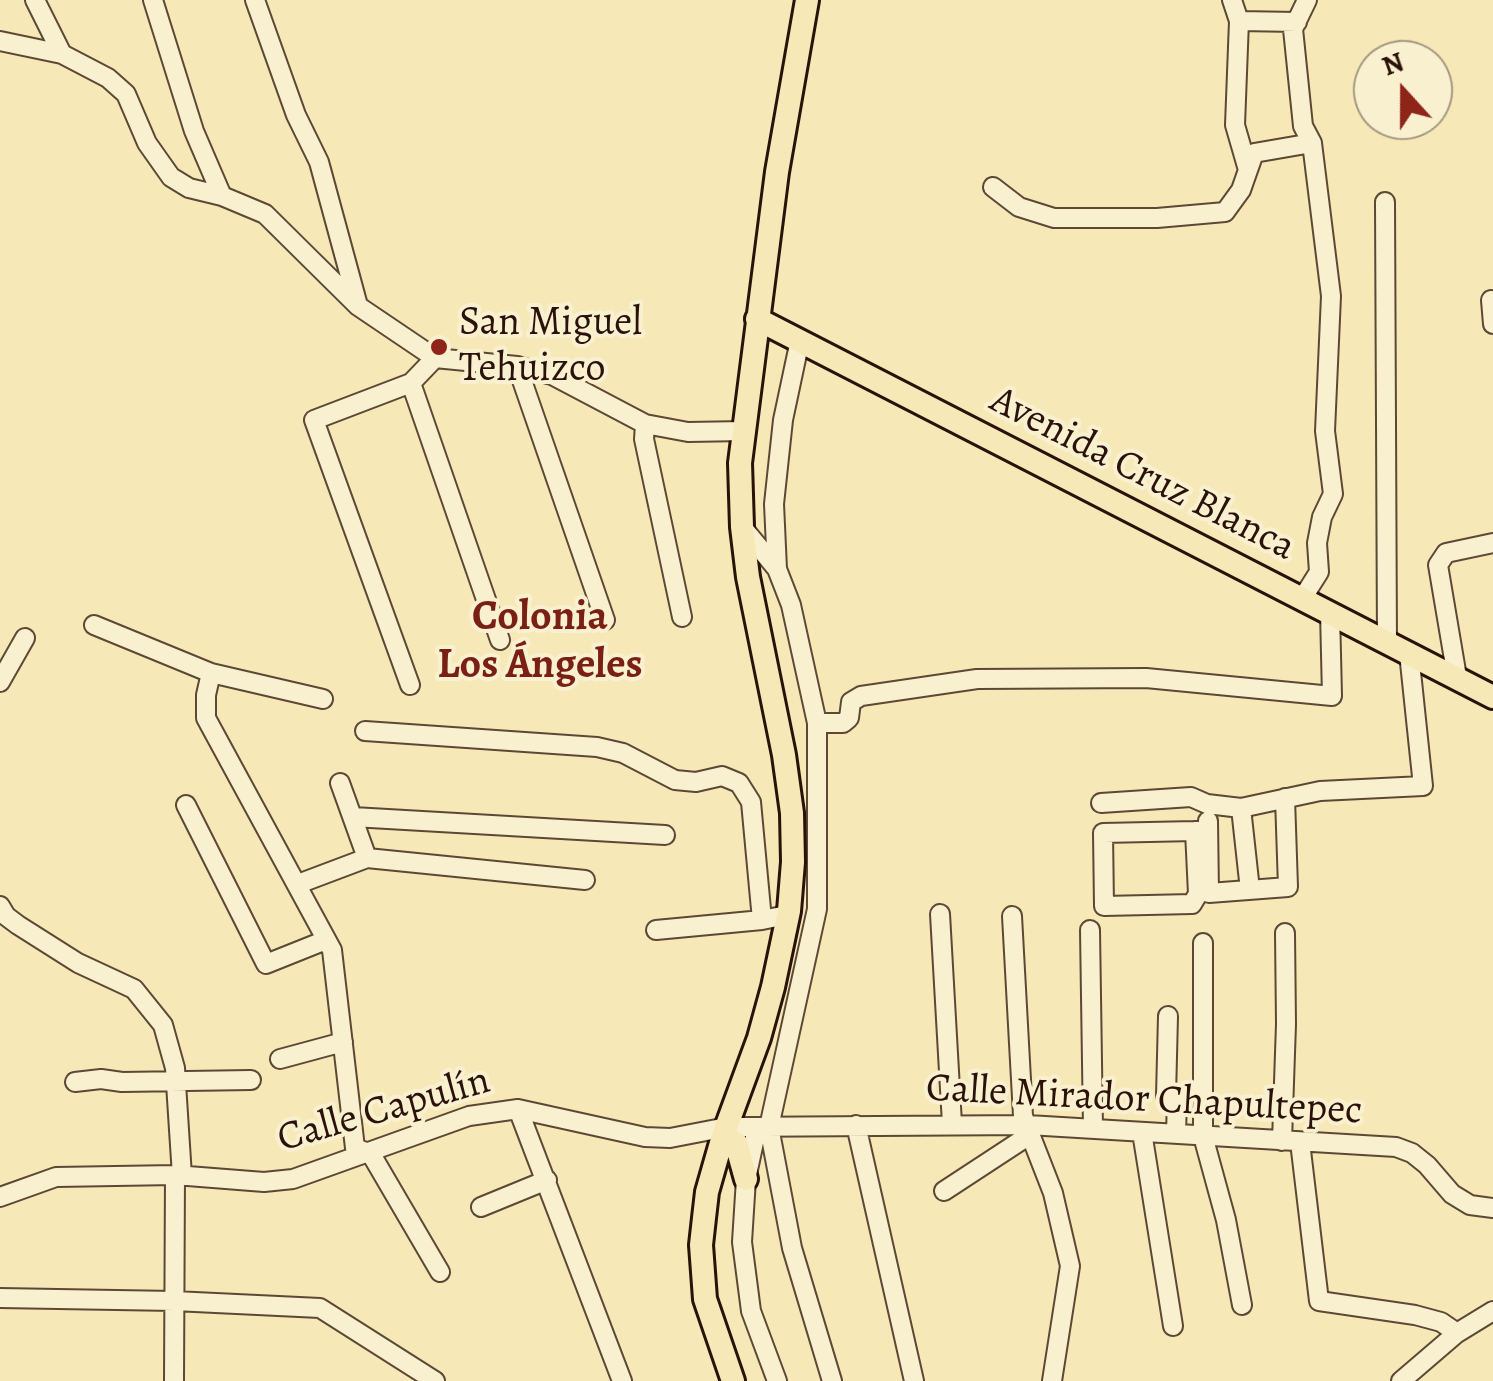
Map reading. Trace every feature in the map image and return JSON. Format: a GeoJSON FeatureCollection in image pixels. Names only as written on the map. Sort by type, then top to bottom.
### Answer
{"type":"FeatureCollection","features":[{"type":"Feature","properties":{"kind":"main road"},"geometry":{"type":"LineString","coordinates":[[732,1381],[705,1299],[701,1245],[707,1192],[759,1038],[789,911],[793,862],[792,813],[774,696],[748,577],[740,463],[794,61],[807,0]]}},
{"type":"Feature","properties":{"kind":"main road","name":"Avenida Cruz Blanca"},"geometry":{"type":"LineString","coordinates":[[757,319],[1493,697]]}},
{"type":"Feature","properties":{"kind":"main road"},"geometry":{"type":"LineString","coordinates":[[725,1131],[736,1143],[746,1179]]}},
{"type":"Feature","properties":{"kind":"street"},"geometry":{"type":"LineString","coordinates":[[35,0],[62,54]]}},
{"type":"Feature","properties":{"kind":"street"},"geometry":{"type":"LineString","coordinates":[[154,0],[194,131],[222,196]]}},
{"type":"Feature","properties":{"kind":"street"},"geometry":{"type":"LineString","coordinates":[[255,0],[296,115],[320,162],[358,306]]}},
{"type":"Feature","properties":{"kind":"street"},"geometry":{"type":"LineString","coordinates":[[1232,0],[1240,20],[1235,124],[1248,170]]}},
{"type":"Feature","properties":{"kind":"street"},"geometry":{"type":"LineString","coordinates":[[1302,599],[1319,572],[1320,530],[1333,494],[1325,431],[1331,296],[1312,143],[1303,126],[1294,28],[1307,0]]}},
{"type":"Feature","properties":{"kind":"street"},"geometry":{"type":"LineString","coordinates":[[1240,20],[1296,22]]}},
{"type":"Feature","properties":{"kind":"street"},"geometry":{"type":"LineString","coordinates":[[0,42],[62,54],[108,78],[126,94],[147,143],[171,177],[189,188],[266,214],[358,306],[435,358],[517,366],[552,375],[646,424],[688,432],[744,431]]}},
{"type":"Feature","properties":{"kind":"street"},"geometry":{"type":"LineString","coordinates":[[993,187],[1019,207],[1054,218],[1157,218],[1225,212],[1242,190],[1254,154],[1312,143]]}},
{"type":"Feature","properties":{"kind":"street"},"geometry":{"type":"LineString","coordinates":[[1101,802],[1191,797],[1207,804],[1240,808],[1320,791],[1422,786],[1398,648],[1385,202]]}},
{"type":"Feature","properties":{"kind":"street"},"geometry":{"type":"LineString","coordinates":[[1491,300],[1493,324]]}},
{"type":"Feature","properties":{"kind":"street"},"geometry":{"type":"LineString","coordinates":[[777,569],[774,504],[782,420],[800,340]]}},
{"type":"Feature","properties":{"kind":"street"},"geometry":{"type":"LineString","coordinates":[[410,685],[314,420],[412,383],[435,358]]}},
{"type":"Feature","properties":{"kind":"street"},"geometry":{"type":"LineString","coordinates":[[517,366],[605,620]]}},
{"type":"Feature","properties":{"kind":"street"},"geometry":{"type":"LineString","coordinates":[[412,383],[500,640]]}},
{"type":"Feature","properties":{"kind":"street"},"geometry":{"type":"LineString","coordinates":[[646,424],[644,439],[682,617]]}},
{"type":"Feature","properties":{"kind":"street"},"geometry":{"type":"LineString","coordinates":[[742,527],[777,569],[791,604],[818,723],[817,909],[763,1127],[746,1179],[742,1242],[751,1311],[777,1381]]}},
{"type":"Feature","properties":{"kind":"street"},"geometry":{"type":"LineString","coordinates":[[1457,677],[1438,565],[1446,553],[1493,543]]}},
{"type":"Feature","properties":{"kind":"street"},"geometry":{"type":"LineString","coordinates":[[818,723],[843,722],[849,718],[851,702],[861,696],[977,679],[1146,678],[1332,696],[1330,612]]}},
{"type":"Feature","properties":{"kind":"street"},"geometry":{"type":"LineString","coordinates":[[94,625],[212,673],[323,699]]}},
{"type":"Feature","properties":{"kind":"street"},"geometry":{"type":"LineString","coordinates":[[0,682],[25,638]]}},
{"type":"Feature","properties":{"kind":"street"},"geometry":{"type":"LineString","coordinates":[[212,673],[206,695],[206,718],[332,950],[355,1148],[371,1154],[440,1272]]}},
{"type":"Feature","properties":{"kind":"street"},"geometry":{"type":"LineString","coordinates":[[364,731],[597,746],[623,752],[674,780],[696,782],[722,776],[739,783],[751,802],[762,920]]}},
{"type":"Feature","properties":{"kind":"street"},"geometry":{"type":"LineString","coordinates":[[340,783],[368,858]]}},
{"type":"Feature","properties":{"kind":"street"},"geometry":{"type":"LineString","coordinates":[[1201,831],[1209,893],[1288,887],[1285,798]]}},
{"type":"Feature","properties":{"kind":"street"},"geometry":{"type":"LineString","coordinates":[[1201,831],[1104,832],[1104,906],[1192,904],[1198,894],[1201,831],[1207,804]]}},
{"type":"Feature","properties":{"kind":"street"},"geometry":{"type":"LineString","coordinates":[[186,805],[266,964],[326,940]]}},
{"type":"Feature","properties":{"kind":"street"},"geometry":{"type":"LineString","coordinates":[[1240,808],[1250,890]]}},
{"type":"Feature","properties":{"kind":"street"},"geometry":{"type":"LineString","coordinates":[[353,817],[665,835]]}},
{"type":"Feature","properties":{"kind":"street"},"geometry":{"type":"LineString","coordinates":[[298,884],[368,858],[585,880]]}},
{"type":"Feature","properties":{"kind":"street"},"geometry":{"type":"LineString","coordinates":[[0,906],[18,925],[78,963],[134,989],[163,1024],[175,1068],[179,1176],[174,1381]]}},
{"type":"Feature","properties":{"kind":"street"},"geometry":{"type":"LineString","coordinates":[[656,930],[762,920],[789,911]]}},
{"type":"Feature","properties":{"kind":"street"},"geometry":{"type":"LineString","coordinates":[[940,914],[952,1124]]}},
{"type":"Feature","properties":{"kind":"street"},"geometry":{"type":"LineString","coordinates":[[1012,916],[1023,1116],[1053,1194],[1070,1266],[1052,1381]]}},
{"type":"Feature","properties":{"kind":"street"},"geometry":{"type":"LineString","coordinates":[[1090,930],[1093,1128]]}},
{"type":"Feature","properties":{"kind":"street"},"geometry":{"type":"LineString","coordinates":[[1284,933],[1292,1142],[1318,1301],[1416,1315],[1441,1322],[1457,1333]]}},
{"type":"Feature","properties":{"kind":"street"},"geometry":{"type":"LineString","coordinates":[[1203,943],[1204,1136],[1226,1220],[1242,1305]]}},
{"type":"Feature","properties":{"kind":"street"},"geometry":{"type":"LineString","coordinates":[[1168,1016],[1166,1096],[1177,1099],[1176,1132]]}},
{"type":"Feature","properties":{"kind":"street"},"geometry":{"type":"LineString","coordinates":[[280,1060],[343,1042]]}},
{"type":"Feature","properties":{"kind":"street"},"geometry":{"type":"LineString","coordinates":[[75,1082],[251,1080]]}},
{"type":"Feature","properties":{"kind":"street"},"geometry":{"type":"LineString","coordinates":[[518,1109],[622,1381]]}},
{"type":"Feature","properties":{"kind":"street","name":"Calle Capulín"},"geometry":{"type":"LineString","coordinates":[[1,1192],[56,1177],[179,1176],[264,1182],[294,1179],[468,1116],[518,1109],[646,1136],[690,1136],[763,1127]]}},
{"type":"Feature","properties":{"kind":"street","name":"Calle Mirador Chapultepec"},"geometry":{"type":"LineString","coordinates":[[763,1127],[952,1124],[1093,1128],[1396,1147],[1427,1164],[1452,1194],[1470,1205],[1493,1208]]}},
{"type":"Feature","properties":{"kind":"street"},"geometry":{"type":"LineString","coordinates":[[856,1125],[914,1381]]}},
{"type":"Feature","properties":{"kind":"street"},"geometry":{"type":"LineString","coordinates":[[763,1127],[792,1248],[832,1381]]}},
{"type":"Feature","properties":{"kind":"street"},"geometry":{"type":"LineString","coordinates":[[944,1191],[1030,1129]]}},
{"type":"Feature","properties":{"kind":"street"},"geometry":{"type":"LineString","coordinates":[[1142,1132],[1172,1326]]}},
{"type":"Feature","properties":{"kind":"street"},"geometry":{"type":"LineString","coordinates":[[481,1207],[547,1180]]}},
{"type":"Feature","properties":{"kind":"street"},"geometry":{"type":"LineString","coordinates":[[0,1298],[320,1308],[435,1381]]}},
{"type":"Feature","properties":{"kind":"street"},"geometry":{"type":"LineString","coordinates":[[1401,1381],[1457,1333],[1493,1311]]}},
{"type":"Feature","properties":{"kind":"place","name":"San Miguel Tehuizco"},"geometry":{"type":"Point","coordinates":[439,347]}},
{"type":"Feature","properties":{"kind":"district","name":"Colonia Los Ángeles"},"geometry":{"type":"Point","coordinates":[540,643]}}]}
